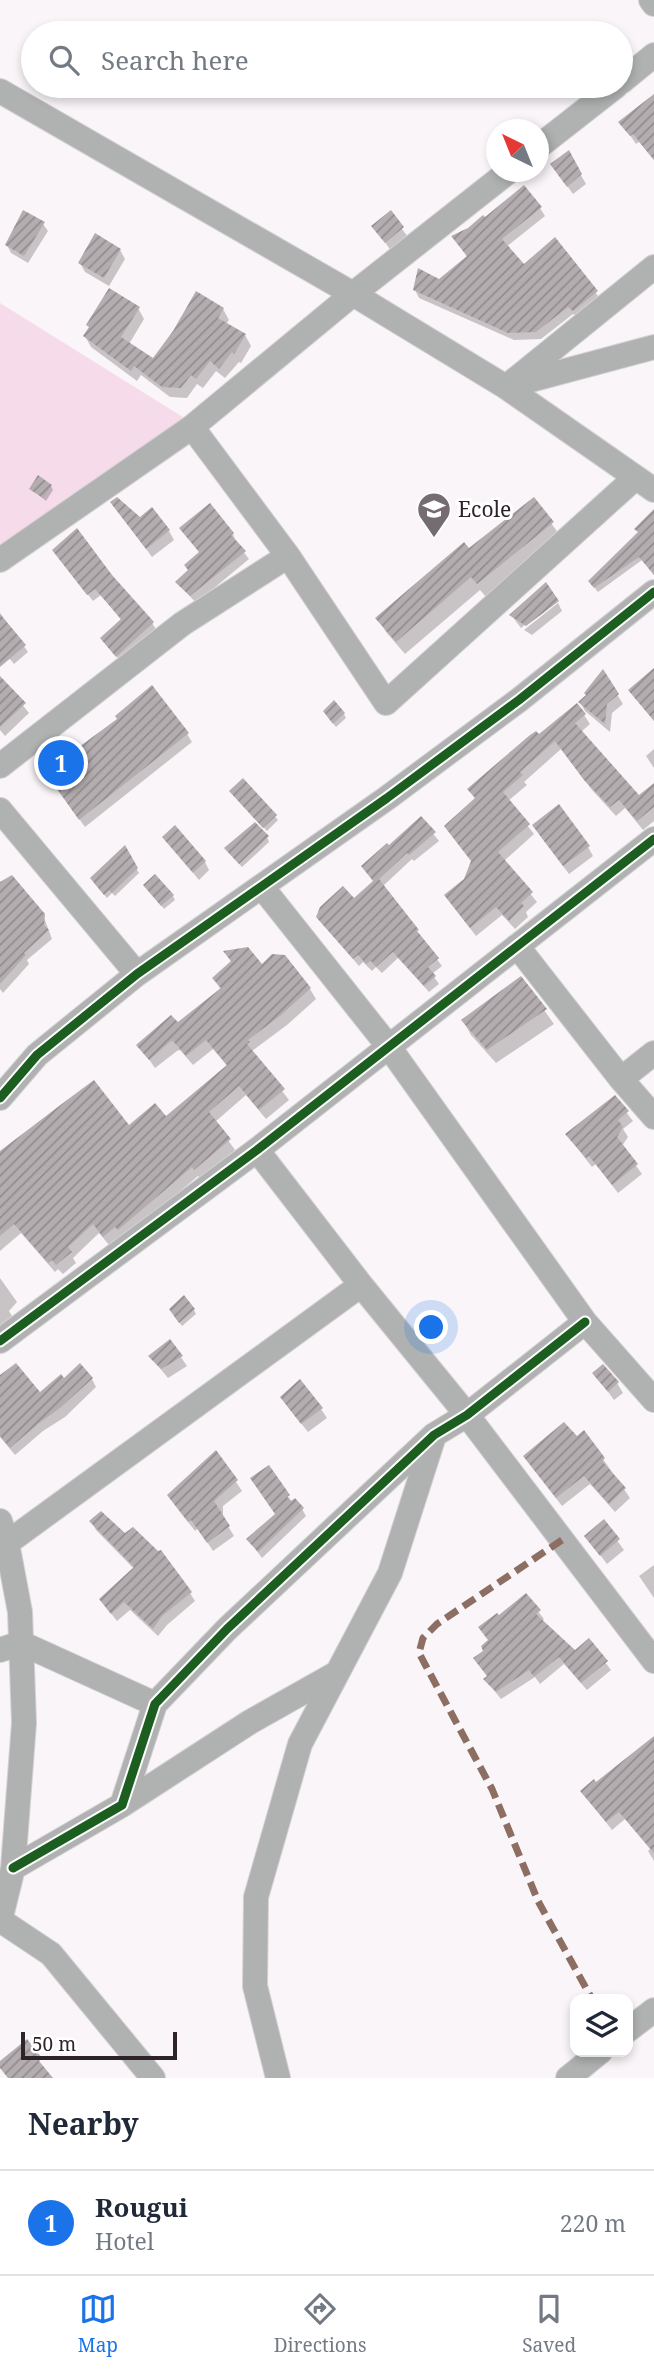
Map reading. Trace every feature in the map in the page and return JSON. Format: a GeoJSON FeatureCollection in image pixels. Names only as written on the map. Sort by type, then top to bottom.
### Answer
{"type":"FeatureCollection","features":[{"type":"Feature","properties":{"kind":"street"},"geometry":{"type":"LineString","coordinates":[[633,72],[654,55]]}},
{"type":"Feature","properties":{"kind":"street"},"geometry":{"type":"LineString","coordinates":[[0,91],[353,294],[506,387],[644,484],[386,703],[288,555],[192,427]]}},
{"type":"Feature","properties":{"kind":"street"},"geometry":{"type":"LineString","coordinates":[[549,138],[601,98]]}},
{"type":"Feature","properties":{"kind":"street"},"geometry":{"type":"LineString","coordinates":[[1,557],[192,427],[353,294],[495,182]]}},
{"type":"Feature","properties":{"kind":"street"},"geometry":{"type":"LineString","coordinates":[[506,387],[654,267]]}},
{"type":"Feature","properties":{"kind":"street"},"geometry":{"type":"LineString","coordinates":[[506,387],[654,346]]}},
{"type":"Feature","properties":{"kind":"street"},"geometry":{"type":"LineString","coordinates":[[0,766],[182,624],[288,555]]}},
{"type":"Feature","properties":{"kind":"street"},"geometry":{"type":"LineString","coordinates":[[0,1076],[37,1055],[138,974],[509,707],[654,592]]}},
{"type":"Feature","properties":{"kind":"street"},"geometry":{"type":"LineString","coordinates":[[0,810],[138,974]]}},
{"type":"Feature","properties":{"kind":"street"},"geometry":{"type":"LineString","coordinates":[[0,1341],[257,1150],[654,839]]}},
{"type":"Feature","properties":{"kind":"street"},"geometry":{"type":"LineString","coordinates":[[262,887],[389,1047],[585,1322],[654,1400]]}},
{"type":"Feature","properties":{"kind":"street"},"geometry":{"type":"LineString","coordinates":[[517,946],[654,1118]]}},
{"type":"Feature","properties":{"kind":"street"},"geometry":{"type":"LineString","coordinates":[[621,1079],[654,1053]]}},
{"type":"Feature","properties":{"kind":"street"},"geometry":{"type":"LineString","coordinates":[[0,1098],[37,1055]]}},
{"type":"Feature","properties":{"kind":"street"},"geometry":{"type":"LineString","coordinates":[[257,1150],[467,1415],[654,1661]]}},
{"type":"Feature","properties":{"kind":"street"},"geometry":{"type":"LineString","coordinates":[[153,2078],[51,1954],[0,1920],[13,1868],[24,1723],[10,1646],[20,1612],[3,1532],[361,1284]]}},
{"type":"Feature","properties":{"kind":"street"},"geometry":{"type":"LineString","coordinates":[[122,1805],[155,1704],[227,1629],[434,1435],[467,1415],[585,1322]]}},
{"type":"Feature","properties":{"kind":"street"},"geometry":{"type":"LineString","coordinates":[[278,2078],[255,1986],[256,1897],[300,1744],[390,1573],[434,1435]]}},
{"type":"Feature","properties":{"kind":"street"},"geometry":{"type":"LineString","coordinates":[[10,1646],[155,1704]]}},
{"type":"Feature","properties":{"kind":"street"},"geometry":{"type":"LineString","coordinates":[[13,1868],[122,1805],[250,1722],[337,1673]]}},
{"type":"Feature","properties":{"kind":"street"},"geometry":{"type":"LineString","coordinates":[[633,2026],[654,2010]]}},
{"type":"Feature","properties":{"kind":"street"},"geometry":{"type":"LineString","coordinates":[[568,2078],[594,2057]]}},
{"type":"Feature","properties":{"kind":"shaded area"},"geometry":{"type":"Polygon","coordinates":[[[0,303],[186,419],[3,546],[0,543],[0,303]]]}},
{"type":"Feature","properties":{"kind":"building"},"geometry":{"type":"Polygon","coordinates":[[[654,94],[654,160],[633,134],[630,136],[618,122],[654,94]]]}},
{"type":"Feature","properties":{"kind":"building"},"geometry":{"type":"Polygon","coordinates":[[[569,150],[582,174],[567,187],[550,164],[569,150]]]}},
{"type":"Feature","properties":{"kind":"building"},"geometry":{"type":"Polygon","coordinates":[[[524,185],[542,207],[502,239],[524,264],[555,237],[598,291],[573,311],[568,307],[536,332],[508,333],[413,290],[418,268],[439,279],[467,256],[451,236],[468,228],[483,215],[485,217],[524,185]]]}},
{"type":"Feature","properties":{"kind":"building"},"geometry":{"type":"Polygon","coordinates":[[[23,210],[45,222],[24,256],[5,245],[23,210]]]}},
{"type":"Feature","properties":{"kind":"building"},"geometry":{"type":"Polygon","coordinates":[[[391,210],[404,227],[385,243],[371,226],[391,210]]]}},
{"type":"Feature","properties":{"kind":"building"},"geometry":{"type":"Polygon","coordinates":[[[95,233],[121,249],[104,278],[78,263],[95,233]]]}},
{"type":"Feature","properties":{"kind":"building"},"geometry":{"type":"Polygon","coordinates":[[[109,288],[140,307],[121,337],[153,358],[173,331],[196,291],[224,308],[218,318],[246,334],[234,354],[232,352],[219,369],[210,361],[196,379],[191,375],[181,388],[162,387],[134,366],[131,371],[83,336],[89,327],[86,325],[109,288]]]}},
{"type":"Feature","properties":{"kind":"building"},"geometry":{"type":"Polygon","coordinates":[[[38,475],[52,485],[43,498],[29,489],[38,475]]]}},
{"type":"Feature","properties":{"kind":"building"},"geometry":{"type":"Polygon","coordinates":[[[117,497],[140,517],[152,507],[170,530],[146,549],[110,502],[117,497]]]}},
{"type":"Feature","properties":{"kind":"building"},"geometry":{"type":"Polygon","coordinates":[[[534,497],[554,522],[477,584],[471,577],[396,642],[375,618],[464,542],[469,548],[534,497]]]}},
{"type":"Feature","properties":{"kind":"building"},"geometry":{"type":"Polygon","coordinates":[[[210,503],[234,533],[231,535],[246,551],[190,596],[175,582],[188,570],[184,565],[199,552],[179,528],[210,503]]]}},
{"type":"Feature","properties":{"kind":"building"},"geometry":{"type":"Polygon","coordinates":[[[654,509],[654,575],[639,557],[594,588],[588,581],[638,532],[634,529],[654,509]]]}},
{"type":"Feature","properties":{"kind":"building"},"geometry":{"type":"Polygon","coordinates":[[[77,528],[112,575],[154,622],[116,657],[100,638],[121,619],[95,589],[87,595],[52,550],[77,528]]]}},
{"type":"Feature","properties":{"kind":"building"},"geometry":{"type":"Polygon","coordinates":[[[546,582],[559,601],[526,626],[509,615],[546,582]]]}},
{"type":"Feature","properties":{"kind":"building"},"geometry":{"type":"Polygon","coordinates":[[[0,614],[26,645],[0,667],[0,614]]]}},
{"type":"Feature","properties":{"kind":"building"},"geometry":{"type":"Polygon","coordinates":[[[654,668],[654,721],[628,690],[654,668]]]}},
{"type":"Feature","properties":{"kind":"building"},"geometry":{"type":"Polygon","coordinates":[[[603,669],[619,694],[607,704],[605,724],[578,702],[586,695],[584,693],[603,669]]]}},
{"type":"Feature","properties":{"kind":"building"},"geometry":{"type":"Polygon","coordinates":[[[0,676],[26,703],[0,727],[0,676]]]}},
{"type":"Feature","properties":{"kind":"building"},"geometry":{"type":"Polygon","coordinates":[[[152,685],[189,733],[79,820],[45,772],[117,719],[115,716],[152,685]]]}},
{"type":"Feature","properties":{"kind":"building"},"geometry":{"type":"Polygon","coordinates":[[[334,700],[345,713],[333,724],[323,711],[334,700]]]}},
{"type":"Feature","properties":{"kind":"building"},"geometry":{"type":"Polygon","coordinates":[[[577,703],[586,714],[575,723],[639,795],[654,783],[654,807],[637,821],[619,800],[610,807],[584,780],[555,741],[520,772],[523,775],[503,792],[530,824],[498,852],[533,892],[521,903],[524,906],[509,921],[496,907],[470,928],[444,895],[464,879],[471,861],[444,826],[475,798],[467,789],[530,735],[536,731],[539,734],[577,703]]]}},
{"type":"Feature","properties":{"kind":"building"},"geometry":{"type":"Polygon","coordinates":[[[243,778],[277,815],[263,828],[229,791],[243,778]]]}},
{"type":"Feature","properties":{"kind":"building"},"geometry":{"type":"Polygon","coordinates":[[[559,804],[590,846],[563,866],[532,825],[559,804]]]}},
{"type":"Feature","properties":{"kind":"building"},"geometry":{"type":"Polygon","coordinates":[[[421,816],[436,832],[409,855],[407,853],[379,879],[439,958],[428,967],[436,976],[424,986],[393,952],[376,967],[371,961],[366,964],[358,955],[353,959],[316,917],[320,907],[343,886],[354,898],[373,881],[361,866],[421,816]]]}},
{"type":"Feature","properties":{"kind":"building"},"geometry":{"type":"Polygon","coordinates":[[[255,822],[269,836],[239,864],[224,848],[255,822]]]}},
{"type":"Feature","properties":{"kind":"building"},"geometry":{"type":"Polygon","coordinates":[[[175,825],[206,861],[193,873],[162,837],[175,825]]]}},
{"type":"Feature","properties":{"kind":"building"},"geometry":{"type":"Polygon","coordinates":[[[125,845],[138,868],[112,893],[109,890],[104,895],[90,878],[125,845]]]}},
{"type":"Feature","properties":{"kind":"building"},"geometry":{"type":"Polygon","coordinates":[[[155,874],[174,895],[161,906],[143,885],[155,874]]]}},
{"type":"Feature","properties":{"kind":"building"},"geometry":{"type":"Polygon","coordinates":[[[12,875],[45,914],[44,925],[49,930],[24,953],[26,955],[0,984],[0,882],[12,875]]]}},
{"type":"Feature","properties":{"kind":"building"},"geometry":{"type":"Polygon","coordinates":[[[248,947],[262,964],[272,954],[285,955],[311,988],[248,1040],[250,1042],[247,1044],[285,1089],[259,1110],[239,1086],[209,1112],[231,1139],[194,1170],[192,1167],[118,1230],[115,1227],[103,1237],[93,1224],[68,1247],[72,1252],[56,1265],[52,1260],[48,1263],[14,1224],[0,1236],[0,1151],[67,1100],[94,1080],[129,1125],[155,1103],[166,1116],[227,1065],[206,1040],[186,1056],[171,1041],[149,1060],[136,1045],[171,1015],[178,1022],[221,988],[212,978],[231,961],[223,951],[248,947]]]}},
{"type":"Feature","properties":{"kind":"building"},"geometry":{"type":"Polygon","coordinates":[[[521,976],[547,1009],[487,1050],[461,1020],[521,976]]]}},
{"type":"Feature","properties":{"kind":"building"},"geometry":{"type":"Polygon","coordinates":[[[615,1095],[629,1111],[618,1120],[623,1127],[617,1137],[638,1164],[612,1185],[589,1156],[586,1158],[565,1134],[615,1095]]]}},
{"type":"Feature","properties":{"kind":"building"},"geometry":{"type":"Polygon","coordinates":[[[184,1295],[195,1309],[179,1323],[169,1309],[184,1295]]]}},
{"type":"Feature","properties":{"kind":"building"},"geometry":{"type":"Polygon","coordinates":[[[170,1339],[183,1356],[161,1369],[148,1356],[170,1339]]]}},
{"type":"Feature","properties":{"kind":"building"},"geometry":{"type":"Polygon","coordinates":[[[16,1363],[40,1392],[61,1374],[64,1378],[80,1363],[93,1378],[10,1448],[0,1436],[0,1375],[16,1363]]]}},
{"type":"Feature","properties":{"kind":"building"},"geometry":{"type":"Polygon","coordinates":[[[603,1364],[619,1382],[608,1392],[592,1373],[603,1364]]]}},
{"type":"Feature","properties":{"kind":"building"},"geometry":{"type":"Polygon","coordinates":[[[300,1379],[323,1408],[301,1424],[280,1397],[300,1379]]]}},
{"type":"Feature","properties":{"kind":"building"},"geometry":{"type":"Polygon","coordinates":[[[564,1422],[577,1436],[584,1430],[605,1458],[602,1461],[626,1488],[609,1504],[584,1476],[556,1498],[523,1456],[564,1422]]]}},
{"type":"Feature","properties":{"kind":"building"},"geometry":{"type":"Polygon","coordinates":[[[216,1450],[238,1480],[214,1501],[230,1526],[207,1543],[191,1520],[188,1522],[167,1495],[216,1450]]]}},
{"type":"Feature","properties":{"kind":"building"},"geometry":{"type":"Polygon","coordinates":[[[269,1465],[290,1495],[287,1497],[291,1501],[295,1498],[304,1508],[258,1552],[246,1539],[275,1514],[250,1478],[269,1465]]]}},
{"type":"Feature","properties":{"kind":"building"},"geometry":{"type":"Polygon","coordinates":[[[101,1511],[125,1533],[133,1527],[158,1551],[161,1550],[192,1592],[162,1616],[153,1629],[124,1602],[111,1614],[99,1599],[134,1567],[89,1521],[101,1511]]]}},
{"type":"Feature","properties":{"kind":"building"},"geometry":{"type":"Polygon","coordinates":[[[604,1519],[620,1539],[600,1556],[584,1536],[604,1519]]]}},
{"type":"Feature","properties":{"kind":"building"},"geometry":{"type":"Polygon","coordinates":[[[526,1593],[541,1610],[536,1614],[575,1650],[589,1638],[608,1661],[581,1683],[559,1657],[534,1677],[529,1670],[496,1692],[483,1679],[487,1676],[473,1658],[483,1651],[481,1646],[488,1640],[478,1627],[497,1613],[499,1615],[526,1593]]]}},
{"type":"Feature","properties":{"kind":"building"},"geometry":{"type":"Polygon","coordinates":[[[654,1736],[654,1853],[619,1812],[606,1822],[580,1791],[594,1779],[596,1782],[654,1736]]]}},
{"type":"Feature","properties":{"kind":"building"},"geometry":{"type":"Polygon","coordinates":[[[27,2039],[42,2058],[39,2061],[53,2078],[8,2078],[0,2068],[0,2061],[27,2039]]]}},
{"type":"Feature","properties":{"kind":"marked path"},"geometry":{"type":"LineString","coordinates":[[562,1540],[437,1624],[423,1638],[419,1653],[492,1789],[538,1901],[589,1994]]}},
{"type":"Feature","properties":{"kind":"cycle path"},"geometry":{"type":"LineString","coordinates":[[0,1098],[37,1055],[137,974],[387,798],[519,700],[654,592]]}},
{"type":"Feature","properties":{"kind":"cycle path"},"geometry":{"type":"LineString","coordinates":[[0,1341],[257,1150],[654,839]]}},
{"type":"Feature","properties":{"kind":"cycle path"},"geometry":{"type":"LineString","coordinates":[[13,1868],[122,1805],[155,1704],[227,1629],[434,1435],[467,1415],[585,1322]]}},
{"type":"Feature","properties":{"kind":"place","name":"Ecole"},"geometry":{"type":"Point","coordinates":[434,539]}},
{"type":"Feature","properties":{"kind":"place","name":"Rougui"},"geometry":{"type":"Point","coordinates":[61,763]}}]}
